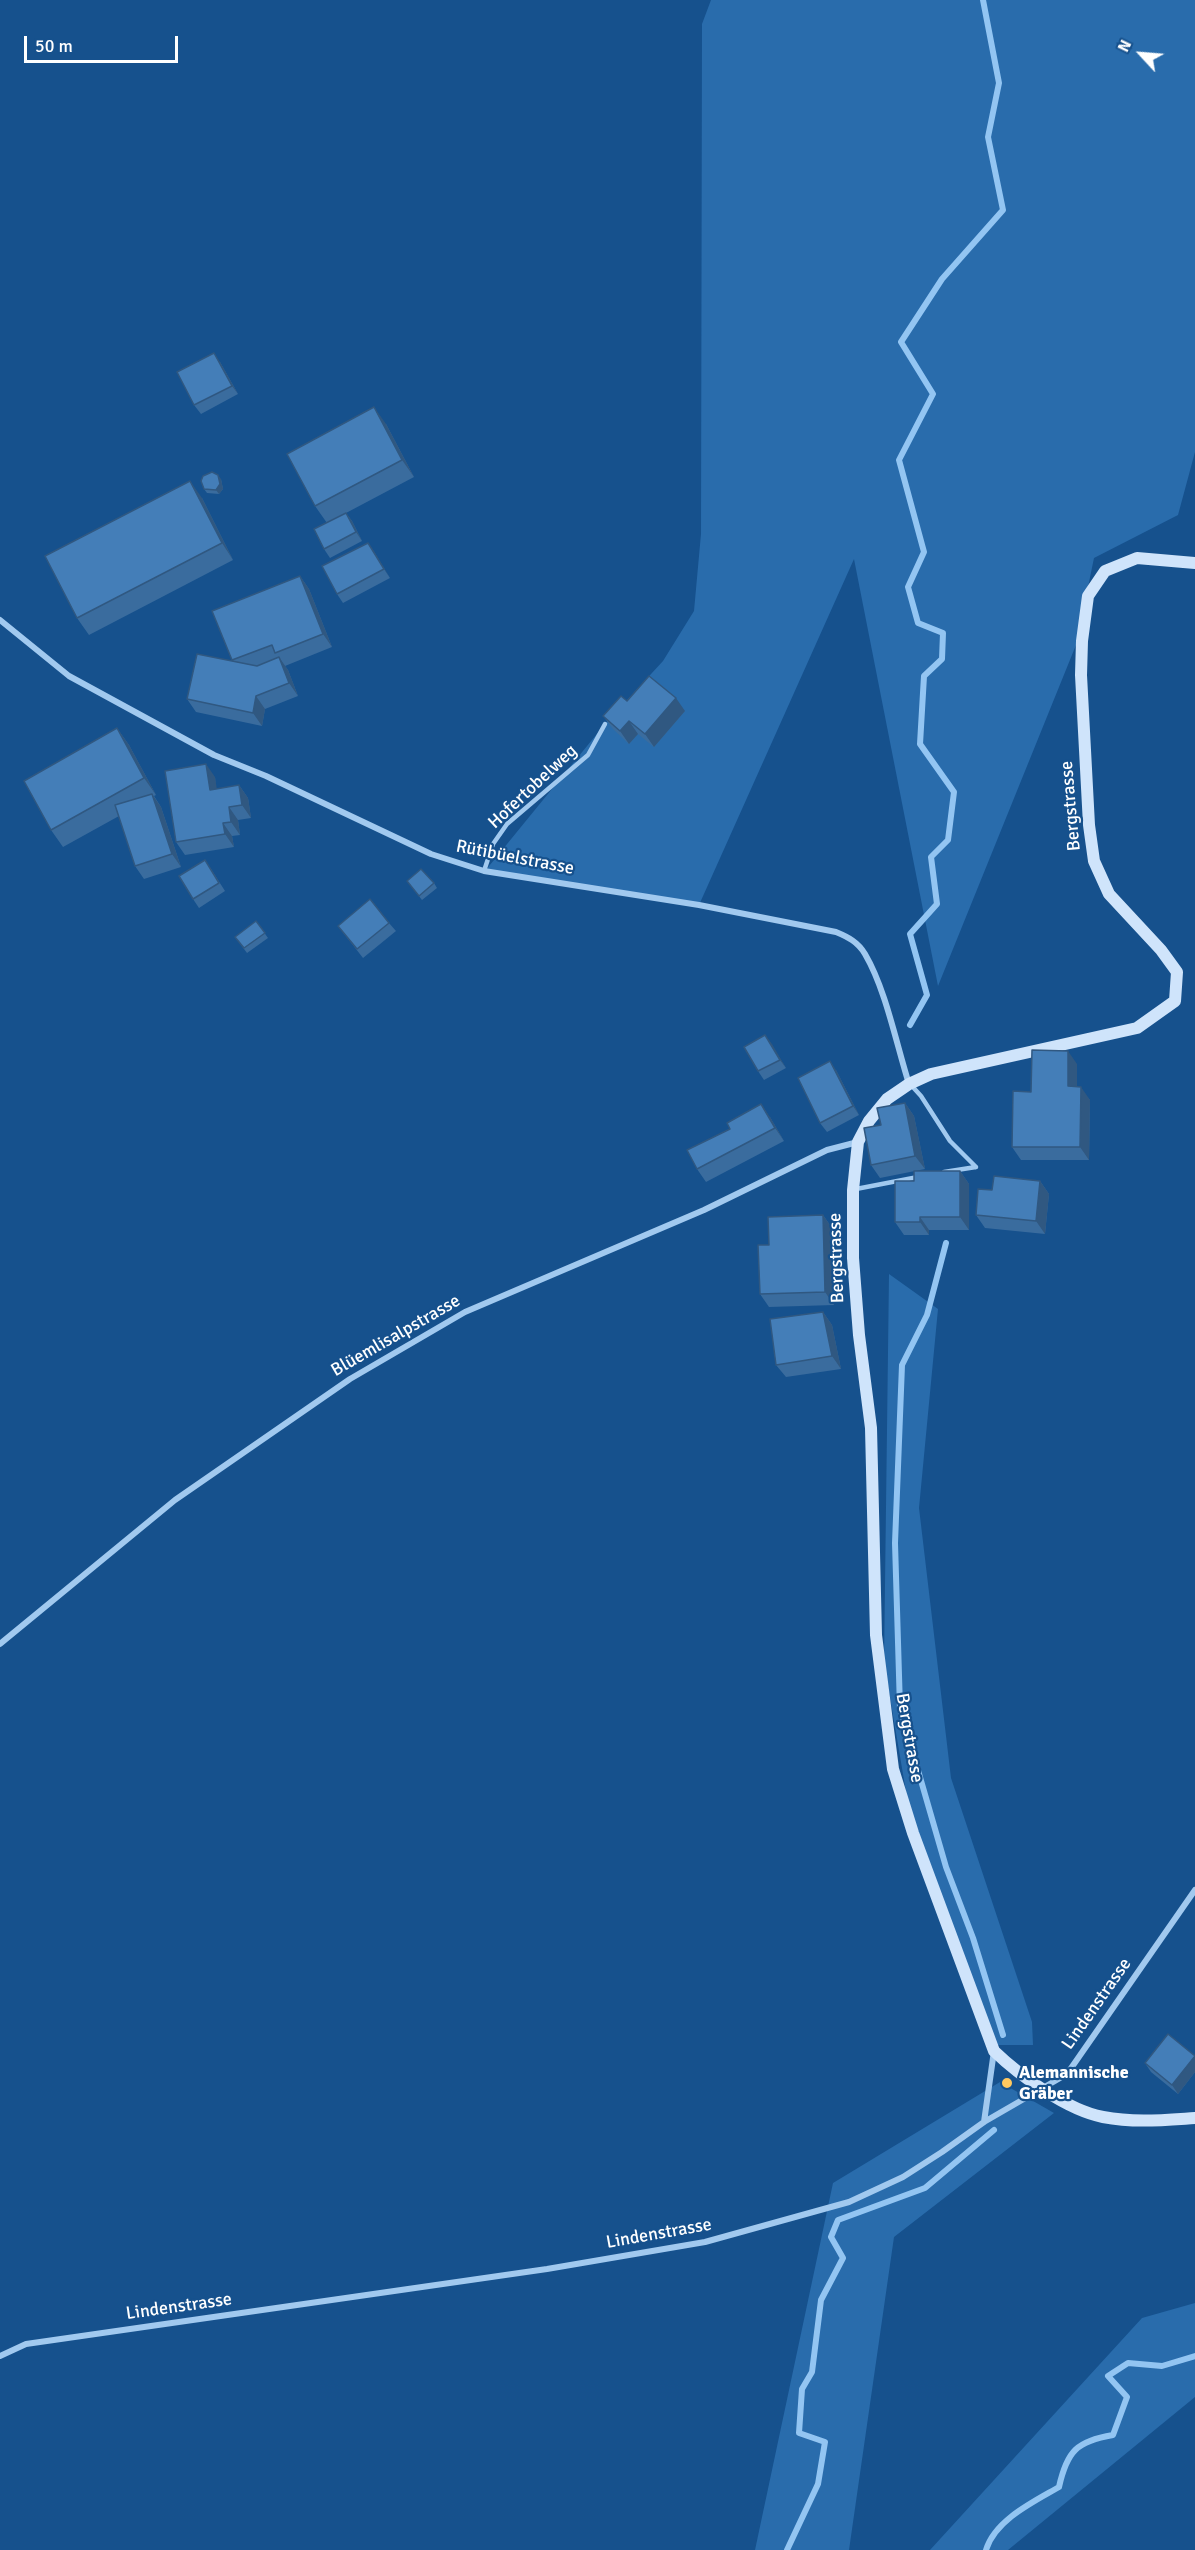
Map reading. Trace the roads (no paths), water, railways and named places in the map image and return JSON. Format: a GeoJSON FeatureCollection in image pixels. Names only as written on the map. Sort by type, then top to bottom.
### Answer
{"type":"FeatureCollection","features":[{"type":"Feature","properties":{"kind":"street","name":"Bergstrasse"},"geometry":{"type":"LineString","coordinates":[[1195,563],[1137,558],[1105,571],[1088,596],[1082,641],[1081,675],[1089,825],[1094,861],[1109,894],[1161,950],[1177,972],[1174,1001],[1137,1028],[956,1066],[909,1084],[887,1099],[869,1121],[858,1142],[853,1190],[853,1258],[858,1324],[871,1428],[872,1581],[876,1635],[893,1769],[913,1833],[994,2051],[1013,2070],[1075,2107],[1101,2116],[1134,2121],[1195,2118]]}},
{"type":"Feature","properties":{"kind":"street","name":"Rütibüelstrasse"},"geometry":{"type":"LineString","coordinates":[[0,620],[69,676],[214,755],[266,776],[431,854],[484,871],[699,905],[836,932],[854,940],[865,953],[879,986],[909,1084]]}},
{"type":"Feature","properties":{"kind":"street","name":"Blüemlisalpstrasse"},"geometry":{"type":"LineString","coordinates":[[0,1644],[175,1500],[350,1379],[465,1312],[704,1210],[827,1150],[858,1142]]}},
{"type":"Feature","properties":{"kind":"street","name":"Lindenstrasse"},"geometry":{"type":"LineString","coordinates":[[0,2356],[26,2344],[547,2269],[705,2242],[849,2202],[903,2176],[984,2122],[1067,2073],[1195,1890]]}},
{"type":"Feature","properties":{"kind":"street"},"geometry":{"type":"LineString","coordinates":[[984,2122],[994,2051]]}},
{"type":"Feature","properties":{"kind":"lane","name":"Hofertobelweg"},"geometry":{"type":"LineString","coordinates":[[484,871],[493,844],[507,824],[588,755],[605,724]]}},
{"type":"Feature","properties":{"kind":"lane"},"geometry":{"type":"LineString","coordinates":[[909,1084],[921,1096],[950,1141],[976,1167],[938,1173]]}},
{"type":"Feature","properties":{"kind":"lane"},"geometry":{"type":"LineString","coordinates":[[853,1190],[928,1175]]}},
{"type":"Feature","properties":{"kind":"waterway"},"geometry":{"type":"LineString","coordinates":[[910,1025],[927,995],[910,934],[937,904],[931,857],[948,840],[954,792],[920,744],[924,676],[942,659],[943,633],[918,623],[908,587],[924,552],[899,460],[933,394],[901,342],[942,279],[1003,210],[988,137],[999,83],[983,0]]}},
{"type":"Feature","properties":{"kind":"waterway"},"geometry":{"type":"LineString","coordinates":[[946,1243],[927,1315],[902,1365],[895,1543],[900,1708],[946,1867],[973,1938],[1003,2035]]}},
{"type":"Feature","properties":{"kind":"waterway"},"geometry":{"type":"LineString","coordinates":[[787,2550],[818,2484],[825,2442],[799,2433],[802,2389],[812,2372],[821,2300],[843,2258],[831,2237],[838,2220],[925,2188],[994,2130]]}},
{"type":"Feature","properties":{"kind":"waterway"},"geometry":{"type":"LineString","coordinates":[[986,2550],[991,2539],[1006,2521],[1059,2487],[1070,2456],[1076,2450],[1090,2441],[1113,2435],[1127,2397],[1108,2376],[1128,2363],[1162,2366],[1195,2356]]}},
{"type":"Feature","properties":{"kind":"place","name":"Alemannische Gräber"},"geometry":{"type":"Point","coordinates":[1007,2083]}}]}
